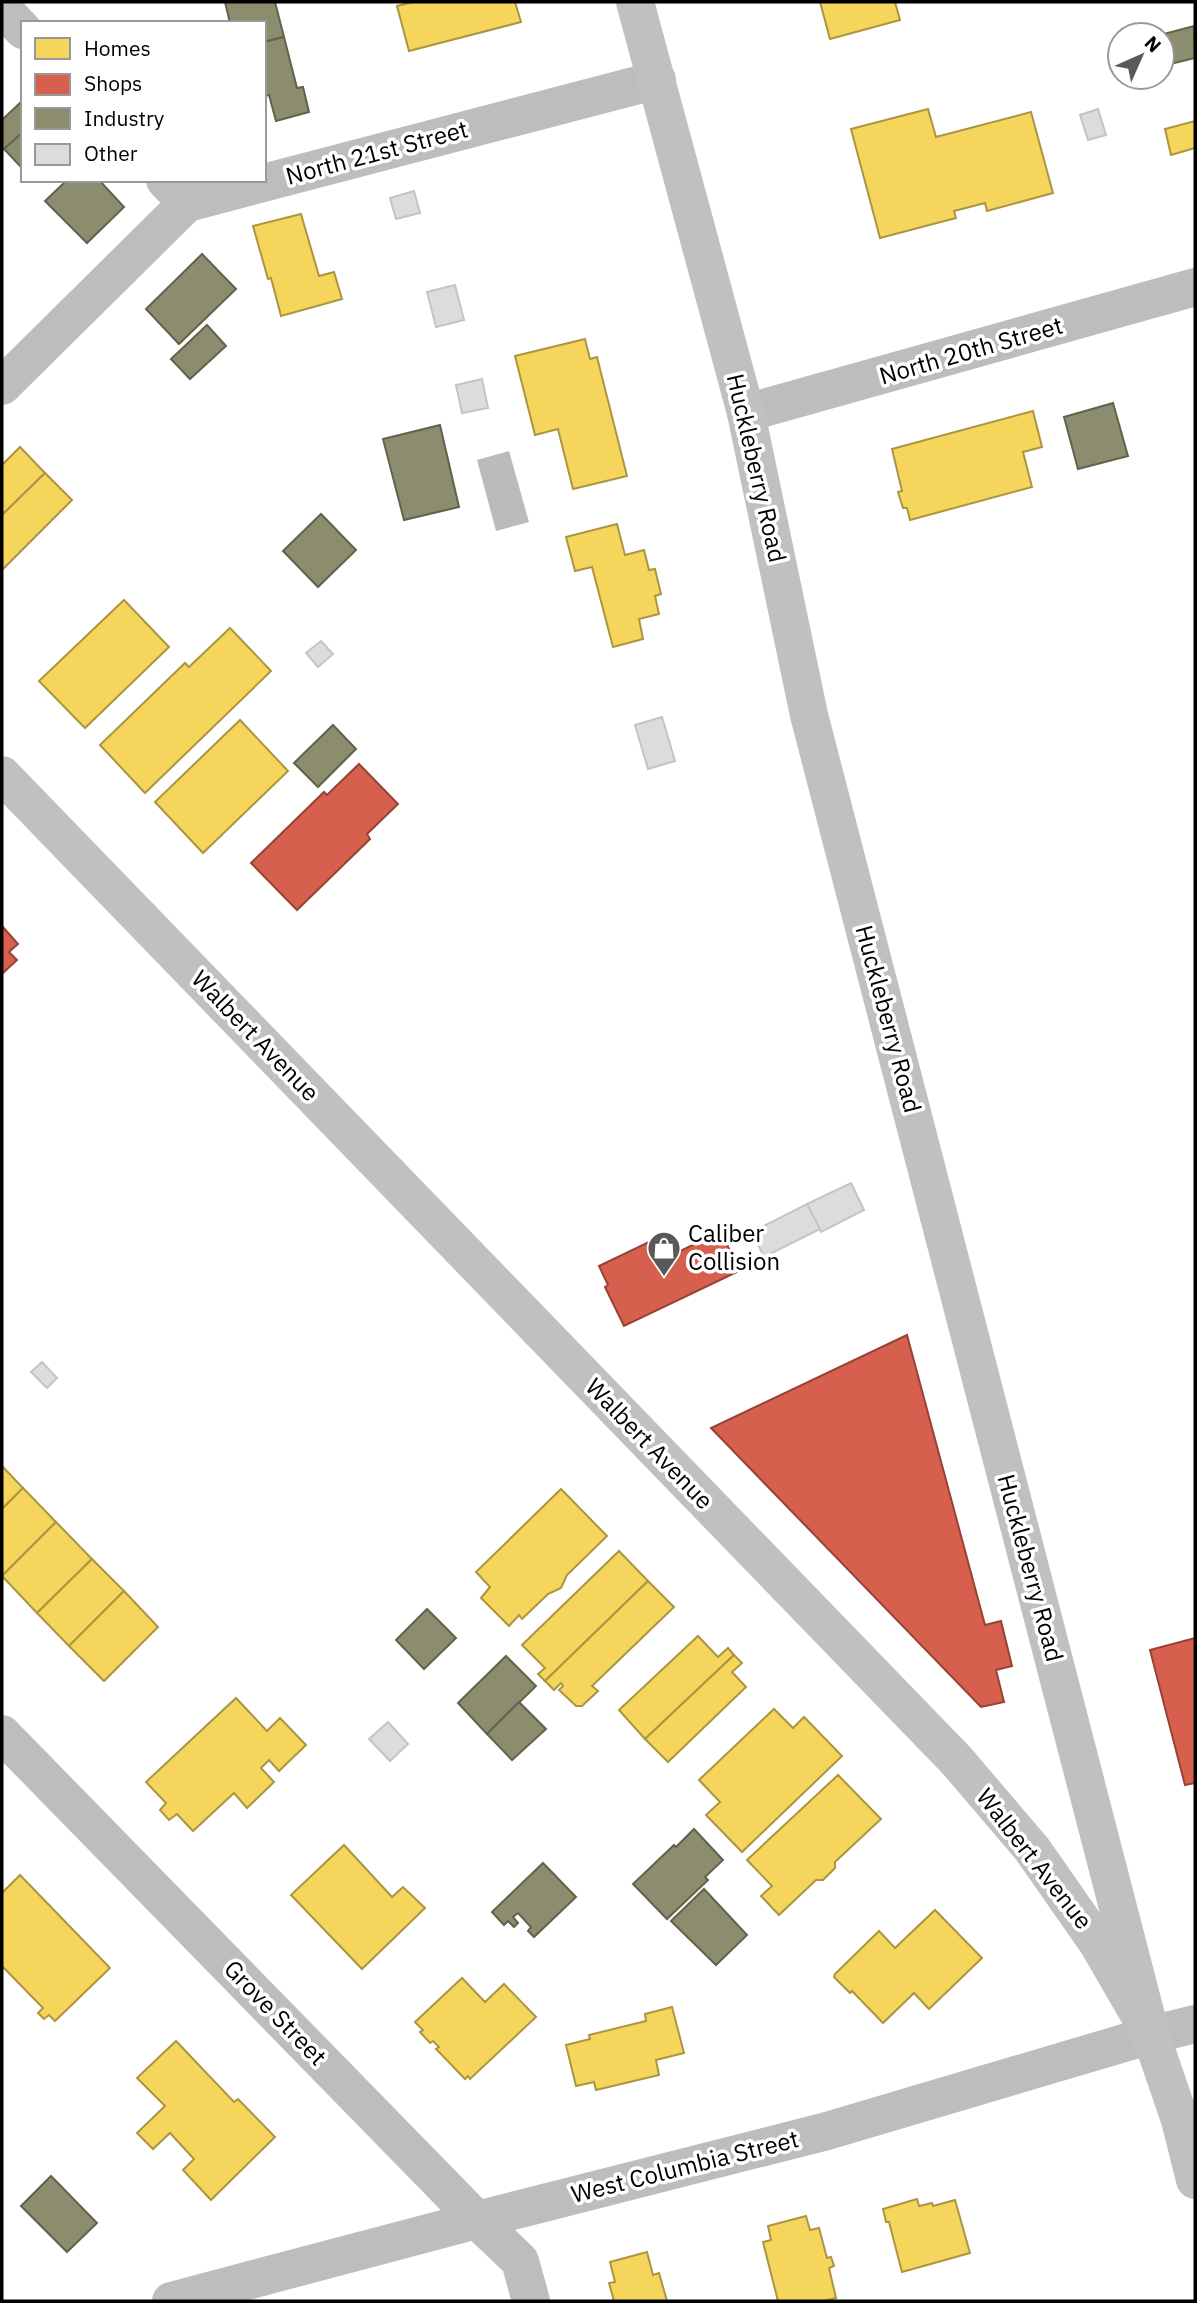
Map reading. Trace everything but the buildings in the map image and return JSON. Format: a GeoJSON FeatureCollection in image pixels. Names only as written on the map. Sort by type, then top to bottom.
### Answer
{"type":"FeatureCollection","features":[{"type":"Feature","properties":{"kind":"street","name":"Huckleberry Road"},"geometry":{"type":"LineString","coordinates":[[635,2],[746,413],[809,715],[1151,2035]]}},
{"type":"Feature","properties":{"kind":"street"},"geometry":{"type":"LineString","coordinates":[[2,8],[21,28]]}},
{"type":"Feature","properties":{"kind":"street","name":"North 21st Street"},"geometry":{"type":"LineString","coordinates":[[266,171],[657,80]]}},
{"type":"Feature","properties":{"kind":"street","name":"North 21st Street"},"geometry":{"type":"LineString","coordinates":[[2,386],[176,192],[219,182]]}},
{"type":"Feature","properties":{"kind":"street","name":"North 20th Street"},"geometry":{"type":"LineString","coordinates":[[746,413],[1195,287]]}},
{"type":"Feature","properties":{"kind":"street","name":"Walbert Avenue"},"geometry":{"type":"LineString","coordinates":[[2,775],[957,1761],[1032,1849],[1090,1931],[1151,2035],[1180,2120],[1195,2180]]}},
{"type":"Feature","properties":{"kind":"street","name":"Grove Street"},"geometry":{"type":"LineString","coordinates":[[2,1734],[520,2261],[531,2301]]}},
{"type":"Feature","properties":{"kind":"street","name":"West Columbia Street"},"geometry":{"type":"LineString","coordinates":[[172,2301],[827,2131],[1195,2024]]}},
{"type":"Feature","properties":{"kind":"shaded area"},"geometry":{"type":"Polygon","coordinates":[[[509,451],[529,522],[496,531],[477,460],[509,451]]]}},
{"type":"Feature","properties":{"kind":"place","name":"Caliber Collision"},"geometry":{"type":"Point","coordinates":[664,1278]}}]}
